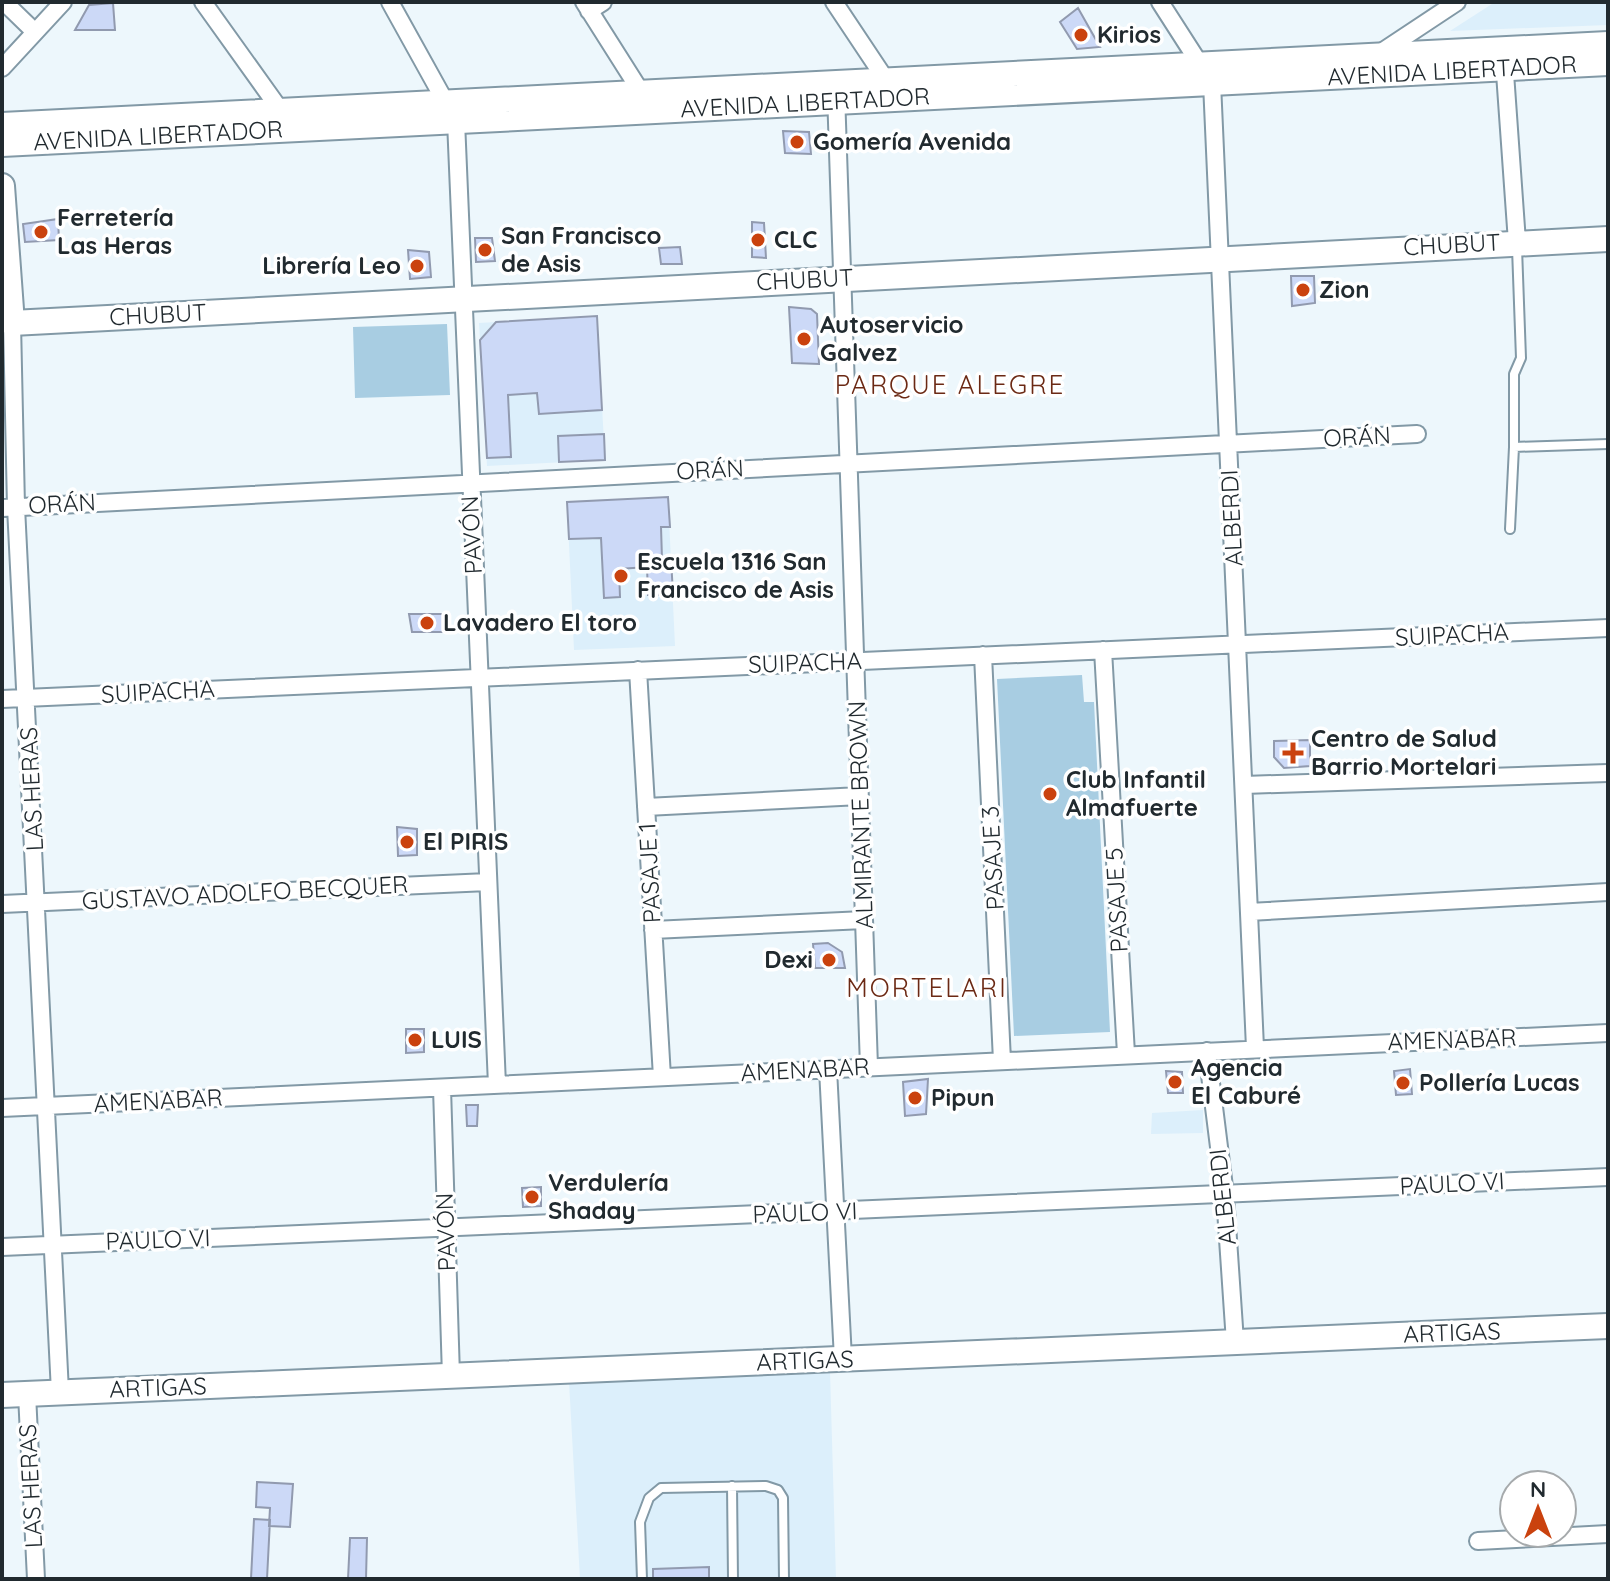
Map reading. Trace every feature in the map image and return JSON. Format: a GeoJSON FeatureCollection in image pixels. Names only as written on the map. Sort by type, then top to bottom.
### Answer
{"type":"FeatureCollection","features":[{"type":"Feature","properties":{"kind":"street"},"geometry":{"type":"LineString","coordinates":[[4,2],[35,32]]}},
{"type":"Feature","properties":{"kind":"street"},"geometry":{"type":"LineString","coordinates":[[2,68],[63,2]]}},
{"type":"Feature","properties":{"kind":"street"},"geometry":{"type":"LineString","coordinates":[[203,2],[281,111]]}},
{"type":"Feature","properties":{"kind":"street","name":"PAVÓN"},"geometry":{"type":"LineString","coordinates":[[390,2],[452,112],[497,1085]]}},
{"type":"Feature","properties":{"kind":"street"},"geometry":{"type":"LineString","coordinates":[[834,2],[886,90]]}},
{"type":"Feature","properties":{"kind":"street"},"geometry":{"type":"LineString","coordinates":[[1160,2],[1206,73]]}},
{"type":"Feature","properties":{"kind":"street"},"geometry":{"type":"LineString","coordinates":[[1373,65],[1457,2]]}},
{"type":"Feature","properties":{"kind":"street"},"geometry":{"type":"LineString","coordinates":[[592,5],[641,92]]}},
{"type":"Feature","properties":{"kind":"street","name":"AVENIDA LIBERTADOR"},"geometry":{"type":"LineString","coordinates":[[2,144],[452,112],[1504,58],[1608,44]]}},
{"type":"Feature","properties":{"kind":"street"},"geometry":{"type":"LineString","coordinates":[[1504,58],[1517,242]]}},
{"type":"Feature","properties":{"kind":"street","name":"AVENIDA LIBERTADOR"},"geometry":{"type":"LineString","coordinates":[[1504,58],[1608,63]]}},
{"type":"Feature","properties":{"kind":"street","name":"ALBERDI"},"geometry":{"type":"LineString","coordinates":[[1206,73],[1220,258],[1255,1048]]}},
{"type":"Feature","properties":{"kind":"street","name":"AVENIDA LIBERTADOR"},"geometry":{"type":"LineString","coordinates":[[2,125],[281,111],[452,112],[641,92],[836,92]]}},
{"type":"Feature","properties":{"kind":"street","name":"ALMIRANTE BROWN"},"geometry":{"type":"LineString","coordinates":[[836,92],[869,1067]]}},
{"type":"Feature","properties":{"kind":"street","name":"LAS HERAS"},"geometry":{"type":"LineString","coordinates":[[2,186],[9,507],[28,698],[60,1392]]}},
{"type":"Feature","properties":{"kind":"street","name":"CHUBUT"},"geometry":{"type":"LineString","coordinates":[[7,323],[1608,239]]}},
{"type":"Feature","properties":{"kind":"street","name":"ORÁN"},"geometry":{"type":"LineString","coordinates":[[9,507],[1417,434]]}},
{"type":"Feature","properties":{"kind":"street","name":"SUIPACHA"},"geometry":{"type":"LineString","coordinates":[[2,699],[1608,628]]}},
{"type":"Feature","properties":{"kind":"street","name":"PASAJE 5"},"geometry":{"type":"LineString","coordinates":[[1103,650],[1126,1054]]}},
{"type":"Feature","properties":{"kind":"street","name":"PASAJE 3"},"geometry":{"type":"LineString","coordinates":[[983,655],[1002,1061]]}},
{"type":"Feature","properties":{"kind":"street","name":"PASAJE 1"},"geometry":{"type":"LineString","coordinates":[[638,670],[662,1077]]}},
{"type":"Feature","properties":{"kind":"street"},"geometry":{"type":"LineString","coordinates":[[1244,785],[1608,773]]}},
{"type":"Feature","properties":{"kind":"street"},"geometry":{"type":"LineString","coordinates":[[646,807],[860,796]]}},
{"type":"Feature","properties":{"kind":"street","name":"GUSTAVO ADOLFO BECQUER"},"geometry":{"type":"LineString","coordinates":[[2,904],[488,882]]}},
{"type":"Feature","properties":{"kind":"street"},"geometry":{"type":"LineString","coordinates":[[1249,912],[1608,892]]}},
{"type":"Feature","properties":{"kind":"street"},"geometry":{"type":"LineString","coordinates":[[653,930],[864,920]]}},
{"type":"Feature","properties":{"kind":"street","name":"AMENABAR"},"geometry":{"type":"LineString","coordinates":[[2,1108],[1608,1033]]}},
{"type":"Feature","properties":{"kind":"street","name":"ALBERDI"},"geometry":{"type":"LineString","coordinates":[[1207,1051],[1225,1195],[1235,1342]]}},
{"type":"Feature","properties":{"kind":"street"},"geometry":{"type":"LineString","coordinates":[[828,1069],[843,1359]]}},
{"type":"Feature","properties":{"kind":"street","name":"PAVÓN"},"geometry":{"type":"LineString","coordinates":[[442,1088],[451,1376]]}},
{"type":"Feature","properties":{"kind":"street","name":"PAULO VI"},"geometry":{"type":"LineString","coordinates":[[2,1247],[1608,1177]]}},
{"type":"Feature","properties":{"kind":"street","name":"ARTIGAS"},"geometry":{"type":"LineString","coordinates":[[2,1395],[1608,1326]]}},
{"type":"Feature","properties":{"kind":"street","name":"LAS HERAS"},"geometry":{"type":"LineString","coordinates":[[27,1394],[36,1579]]}},
{"type":"Feature","properties":{"kind":"street"},"geometry":{"type":"LineString","coordinates":[[1478,1541],[1608,1534]]}},
{"type":"Feature","properties":{"kind":"lane"},"geometry":{"type":"LineString","coordinates":[[1510,529],[1514,374],[1521,358],[1517,242]]}},
{"type":"Feature","properties":{"kind":"lane"},"geometry":{"type":"LineString","coordinates":[[1514,447],[1608,444]]}},
{"type":"Feature","properties":{"kind":"lane"},"geometry":{"type":"LineString","coordinates":[[732,1486],[733,1579]]}},
{"type":"Feature","properties":{"kind":"lane"},"geometry":{"type":"LineString","coordinates":[[642,1579],[640,1522],[649,1498],[661,1488],[732,1486],[766,1486],[778,1490],[783,1498],[784,1579]]}},
{"type":"Feature","properties":{"kind":"shaded area"},"geometry":{"type":"Polygon","coordinates":[[[1495,2],[1608,2],[1608,25],[1450,31],[1495,2]]]}},
{"type":"Feature","properties":{"kind":"shaded area"},"geometry":{"type":"Polygon","coordinates":[[[597,316],[605,460],[487,466],[479,323],[597,316]]]}},
{"type":"Feature","properties":{"kind":"shaded area"},"geometry":{"type":"Polygon","coordinates":[[[447,324],[450,395],[355,398],[353,327],[447,324]]]}},
{"type":"Feature","properties":{"kind":"shaded area","name":"Escuela 1316 San Francisco de Asis"},"geometry":{"type":"Polygon","coordinates":[[[668,497],[675,646],[574,650],[567,502],[668,497]]]}},
{"type":"Feature","properties":{"kind":"shaded area"},"geometry":{"type":"Polygon","coordinates":[[[1082,675],[1084,702],[1094,702],[1110,1032],[1014,1036],[997,679],[1082,675]]]}},
{"type":"Feature","properties":{"kind":"shaded area"},"geometry":{"type":"Polygon","coordinates":[[[1203,1110],[1203,1133],[1151,1134],[1152,1113],[1203,1110]]]}},
{"type":"Feature","properties":{"kind":"shaded area"},"geometry":{"type":"Polygon","coordinates":[[[830,1371],[836,1579],[580,1579],[569,1382],[830,1371]]]}},
{"type":"Feature","properties":{"kind":"building"},"geometry":{"type":"Polygon","coordinates":[[[113,3],[115,30],[75,30],[89,5],[113,3]]]}},
{"type":"Feature","properties":{"kind":"building","name":"Kirios"},"geometry":{"type":"Polygon","coordinates":[[[1078,8],[1100,47],[1077,49],[1060,22],[1078,8]]]}},
{"type":"Feature","properties":{"kind":"building","name":"Gomería Avenida"},"geometry":{"type":"Polygon","coordinates":[[[783,131],[809,132],[811,154],[785,153],[783,131]]]}},
{"type":"Feature","properties":{"kind":"building","name":"Ferretería Las Heras"},"geometry":{"type":"Polygon","coordinates":[[[58,219],[59,240],[25,242],[23,224],[58,219]]]}},
{"type":"Feature","properties":{"kind":"building","name":"CLC"},"geometry":{"type":"Polygon","coordinates":[[[752,222],[764,223],[766,258],[752,257],[752,222]]]}},
{"type":"Feature","properties":{"kind":"building","name":"San Francisco de Asis"},"geometry":{"type":"Polygon","coordinates":[[[475,238],[492,238],[495,261],[476,262],[475,238]]]}},
{"type":"Feature","properties":{"kind":"building"},"geometry":{"type":"Polygon","coordinates":[[[680,247],[682,264],[661,264],[659,248],[680,247]]]}},
{"type":"Feature","properties":{"kind":"building"},"geometry":{"type":"Polygon","coordinates":[[[408,250],[429,252],[431,277],[410,279],[408,250]]]}},
{"type":"Feature","properties":{"kind":"building","name":"Zion"},"geometry":{"type":"Polygon","coordinates":[[[1291,276],[1314,276],[1315,303],[1292,306],[1291,276]]]}},
{"type":"Feature","properties":{"kind":"building","name":"Autoservicio Galvez"},"geometry":{"type":"Polygon","coordinates":[[[789,307],[811,309],[817,314],[819,364],[792,363],[789,307]]]}},
{"type":"Feature","properties":{"kind":"building"},"geometry":{"type":"Polygon","coordinates":[[[597,316],[602,410],[539,414],[537,393],[508,395],[511,457],[487,458],[480,340],[496,322],[597,316]]]}},
{"type":"Feature","properties":{"kind":"building"},"geometry":{"type":"Polygon","coordinates":[[[604,434],[605,460],[559,462],[558,436],[604,434]]]}},
{"type":"Feature","properties":{"kind":"building"},"geometry":{"type":"Polygon","coordinates":[[[668,497],[670,527],[661,527],[662,559],[671,559],[673,594],[648,595],[647,567],[619,569],[620,597],[604,598],[601,538],[569,539],[567,502],[668,497]]]}},
{"type":"Feature","properties":{"kind":"building","name":"Lavadero El toro"},"geometry":{"type":"Polygon","coordinates":[[[409,614],[443,614],[445,632],[412,632],[409,614]]]}},
{"type":"Feature","properties":{"kind":"building"},"geometry":{"type":"Polygon","coordinates":[[[1310,740],[1310,766],[1284,768],[1274,757],[1274,741],[1310,740]]]}},
{"type":"Feature","properties":{"kind":"building","name":"El PIRIS"},"geometry":{"type":"Polygon","coordinates":[[[397,827],[417,829],[417,855],[398,856],[397,827]]]}},
{"type":"Feature","properties":{"kind":"building","name":"Dexi"},"geometry":{"type":"Polygon","coordinates":[[[828,943],[842,952],[845,968],[815,968],[813,944],[828,943]]]}},
{"type":"Feature","properties":{"kind":"building","name":"LUIS"},"geometry":{"type":"Polygon","coordinates":[[[406,1029],[424,1029],[424,1052],[406,1053],[406,1029]]]}},
{"type":"Feature","properties":{"kind":"building","name":"Pollería Lucas"},"geometry":{"type":"Polygon","coordinates":[[[1410,1069],[1412,1094],[1396,1095],[1394,1071],[1410,1069]]]}},
{"type":"Feature","properties":{"kind":"building","name":"Agencia El Caburé"},"geometry":{"type":"Polygon","coordinates":[[[1166,1071],[1182,1072],[1183,1093],[1168,1093],[1166,1071]]]}},
{"type":"Feature","properties":{"kind":"building","name":"Pipun"},"geometry":{"type":"Polygon","coordinates":[[[928,1079],[926,1114],[905,1116],[903,1082],[928,1079]]]}},
{"type":"Feature","properties":{"kind":"building"},"geometry":{"type":"Polygon","coordinates":[[[466,1105],[478,1105],[477,1126],[467,1126],[466,1105]]]}},
{"type":"Feature","properties":{"kind":"building","name":"Verdulería Shaday"},"geometry":{"type":"Polygon","coordinates":[[[541,1187],[541,1206],[523,1207],[522,1188],[541,1187]]]}},
{"type":"Feature","properties":{"kind":"building"},"geometry":{"type":"Polygon","coordinates":[[[257,1482],[293,1484],[290,1527],[269,1526],[270,1508],[256,1507],[257,1482]]]}},
{"type":"Feature","properties":{"kind":"building"},"geometry":{"type":"Polygon","coordinates":[[[254,1519],[270,1520],[267,1579],[251,1579],[254,1519]]]}},
{"type":"Feature","properties":{"kind":"building"},"geometry":{"type":"Polygon","coordinates":[[[350,1538],[367,1538],[366,1579],[348,1579],[350,1538]]]}},
{"type":"Feature","properties":{"kind":"building"},"geometry":{"type":"Polygon","coordinates":[[[709,1567],[709,1579],[653,1579],[653,1569],[709,1567]]]}},
{"type":"Feature","properties":{"kind":"place","name":"Kirios"},"geometry":{"type":"Point","coordinates":[1081,35]}},
{"type":"Feature","properties":{"kind":"place","name":"Gomería Avenida"},"geometry":{"type":"Point","coordinates":[797,142]}},
{"type":"Feature","properties":{"kind":"place","name":"Ferretería Las Heras"},"geometry":{"type":"Point","coordinates":[41,232]}},
{"type":"Feature","properties":{"kind":"place","name":"CLC"},"geometry":{"type":"Point","coordinates":[758,240]}},
{"type":"Feature","properties":{"kind":"place","name":"San Francisco de Asis"},"geometry":{"type":"Point","coordinates":[485,250]}},
{"type":"Feature","properties":{"kind":"place","name":"Librería Leo"},"geometry":{"type":"Point","coordinates":[417,266]}},
{"type":"Feature","properties":{"kind":"place","name":"Zion"},"geometry":{"type":"Point","coordinates":[1303,290]}},
{"type":"Feature","properties":{"kind":"place","name":"Autoservicio Galvez"},"geometry":{"type":"Point","coordinates":[804,339]}},
{"type":"Feature","properties":{"kind":"place","name":"Escuela 1316 San Francisco de Asis"},"geometry":{"type":"Point","coordinates":[621,576]}},
{"type":"Feature","properties":{"kind":"place","name":"Lavadero El toro"},"geometry":{"type":"Point","coordinates":[427,623]}},
{"type":"Feature","properties":{"kind":"place","name":"Centro de Salud Barrio Mortelari"},"geometry":{"type":"Point","coordinates":[1293,753]}},
{"type":"Feature","properties":{"kind":"place","name":"Club Infantil Almafuerte"},"geometry":{"type":"Point","coordinates":[1050,794]}},
{"type":"Feature","properties":{"kind":"place","name":"El PIRIS"},"geometry":{"type":"Point","coordinates":[407,842]}},
{"type":"Feature","properties":{"kind":"place","name":"Dexi"},"geometry":{"type":"Point","coordinates":[829,960]}},
{"type":"Feature","properties":{"kind":"place","name":"LUIS"},"geometry":{"type":"Point","coordinates":[415,1040]}},
{"type":"Feature","properties":{"kind":"place","name":"Agencia El Caburé"},"geometry":{"type":"Point","coordinates":[1175,1082]}},
{"type":"Feature","properties":{"kind":"place","name":"Pollería Lucas"},"geometry":{"type":"Point","coordinates":[1403,1083]}},
{"type":"Feature","properties":{"kind":"place","name":"Pipun"},"geometry":{"type":"Point","coordinates":[915,1098]}},
{"type":"Feature","properties":{"kind":"place","name":"Verdulería Shaday"},"geometry":{"type":"Point","coordinates":[532,1197]}},
{"type":"Feature","properties":{"kind":"district","name":"PARQUE ALEGRE"},"geometry":{"type":"Point","coordinates":[950,385]}},
{"type":"Feature","properties":{"kind":"district","name":"MORTELARI"},"geometry":{"type":"Point","coordinates":[927,988]}}]}
